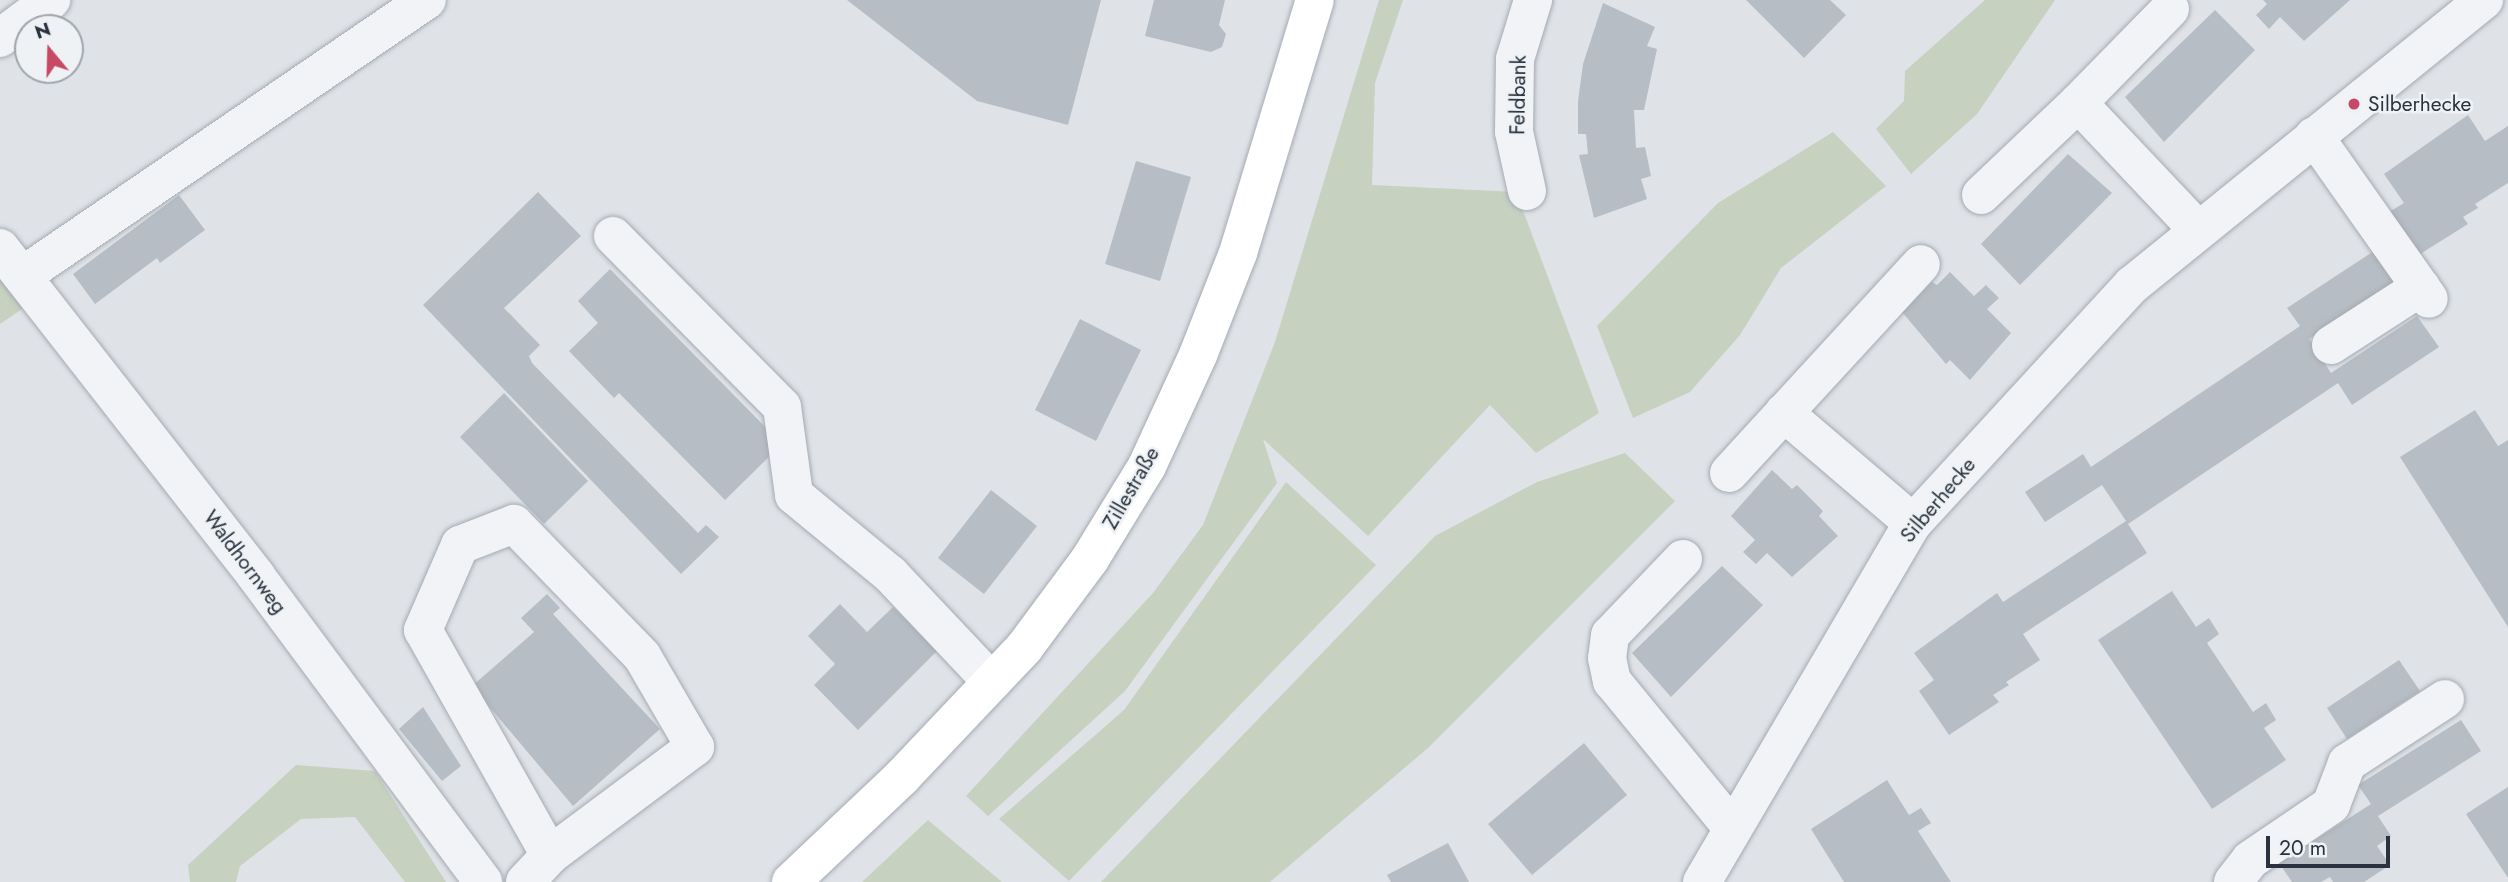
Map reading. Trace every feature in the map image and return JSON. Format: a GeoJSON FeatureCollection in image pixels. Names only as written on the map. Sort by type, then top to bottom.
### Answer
{"type":"FeatureCollection","features":[{"type":"Feature","properties":{"kind":"main road","name":"Zillestraße"},"geometry":{"type":"LineString","coordinates":[[791,882],[902,777],[1024,648],[1090,559],[1147,466],[1198,355],[1238,253],[1315,0]]}},
{"type":"Feature","properties":{"kind":"street"},"geometry":{"type":"LineString","coordinates":[[0,38],[51,0]]}},
{"type":"Feature","properties":{"kind":"street"},"geometry":{"type":"LineString","coordinates":[[11,262],[427,0]]}},
{"type":"Feature","properties":{"kind":"street","name":"Feldbank"},"geometry":{"type":"LineString","coordinates":[[1527,191],[1514,132],[1515,59],[1533,0]]}},
{"type":"Feature","properties":{"kind":"street","name":"Silberhecke"},"geometry":{"type":"LineString","coordinates":[[1702,882],[1913,523],[2132,285],[2197,229],[2484,0]]}},
{"type":"Feature","properties":{"kind":"street"},"geometry":{"type":"LineString","coordinates":[[1981,195],[2078,103],[2170,9]]}},
{"type":"Feature","properties":{"kind":"street"},"geometry":{"type":"LineString","coordinates":[[2078,103],[2197,229]]}},
{"type":"Feature","properties":{"kind":"street"},"geometry":{"type":"LineString","coordinates":[[2314,135],[2425,293],[2331,345]]}},
{"type":"Feature","properties":{"kind":"street"},"geometry":{"type":"LineString","coordinates":[[613,236],[782,407],[794,495],[891,575],[992,682]]}},
{"type":"Feature","properties":{"kind":"street","name":"Waldhornweg"},"geometry":{"type":"LineString","coordinates":[[11,262],[256,576],[482,882]]}},
{"type":"Feature","properties":{"kind":"street"},"geometry":{"type":"LineString","coordinates":[[1729,473],[1921,264]]}},
{"type":"Feature","properties":{"kind":"street"},"geometry":{"type":"LineString","coordinates":[[1784,413],[1913,523]]}},
{"type":"Feature","properties":{"kind":"street"},"geometry":{"type":"LineString","coordinates":[[514,524],[642,656],[695,747],[538,869],[423,630],[460,545],[514,524]]}},
{"type":"Feature","properties":{"kind":"street"},"geometry":{"type":"LineString","coordinates":[[1683,559],[1610,635],[1607,659],[1612,681],[1733,829]]}},
{"type":"Feature","properties":{"kind":"street"},"geometry":{"type":"LineString","coordinates":[[2234,882],[2249,860],[2331,805],[2347,763],[2445,699]]}},
{"type":"Feature","properties":{"kind":"green space"},"geometry":{"type":"Polygon","coordinates":[[[1379,0],[1403,0],[1375,83],[1372,185],[1516,192],[1599,413],[1536,453],[1490,405],[1368,536],[1263,439],[1277,483],[1125,691],[988,816],[966,796],[1153,593],[1203,525],[1275,342],[1379,0]]]}},
{"type":"Feature","properties":{"kind":"green space"},"geometry":{"type":"Polygon","coordinates":[[[1985,0],[2055,0],[1977,114],[1911,174],[1876,129],[1904,101],[1905,71],[1985,0]]]}},
{"type":"Feature","properties":{"kind":"green space"},"geometry":{"type":"Polygon","coordinates":[[[1833,132],[1886,186],[1781,268],[1740,335],[1690,392],[1633,418],[1597,326],[1718,203],[1833,132]]]}},
{"type":"Feature","properties":{"kind":"green space"},"geometry":{"type":"Polygon","coordinates":[[[0,276],[25,307],[0,324],[0,276]]]}},
{"type":"Feature","properties":{"kind":"green space"},"geometry":{"type":"Polygon","coordinates":[[[1625,453],[1675,501],[1428,748],[1270,882],[1101,882],[1435,536],[1537,482],[1625,453]]]}},
{"type":"Feature","properties":{"kind":"green space"},"geometry":{"type":"Polygon","coordinates":[[[1286,482],[1376,565],[1069,881],[999,819],[1124,710],[1286,482]]]}},
{"type":"Feature","properties":{"kind":"green space"},"geometry":{"type":"Polygon","coordinates":[[[296,765],[375,771],[446,882],[405,882],[355,817],[301,819],[240,866],[236,882],[190,882],[188,865],[296,765]]]}},
{"type":"Feature","properties":{"kind":"green space"},"geometry":{"type":"Polygon","coordinates":[[[928,820],[1002,882],[862,882],[928,820]]]}},
{"type":"Feature","properties":{"kind":"building"},"geometry":{"type":"Polygon","coordinates":[[[847,0],[1101,0],[1068,125],[977,101],[847,0]]]}},
{"type":"Feature","properties":{"kind":"building"},"geometry":{"type":"Polygon","coordinates":[[[1154,0],[1225,0],[1219,25],[1226,34],[1222,47],[1211,52],[1145,36],[1154,0]]]}},
{"type":"Feature","properties":{"kind":"building"},"geometry":{"type":"Polygon","coordinates":[[[1746,0],[1830,0],[1846,15],[1804,58],[1746,0]]]}},
{"type":"Feature","properties":{"kind":"building"},"geometry":{"type":"Polygon","coordinates":[[[2263,0],[2350,0],[2304,41],[2280,17],[2269,29],[2256,15],[2267,4],[2263,0]]]}},
{"type":"Feature","properties":{"kind":"building"},"geometry":{"type":"Polygon","coordinates":[[[1603,3],[1655,27],[1647,46],[1657,49],[1644,110],[1634,110],[1636,148],[1645,147],[1651,176],[1641,179],[1647,199],[1594,218],[1579,155],[1588,154],[1586,134],[1578,134],[1578,101],[1583,64],[1603,3]]]}},
{"type":"Feature","properties":{"kind":"building"},"geometry":{"type":"Polygon","coordinates":[[[2215,10],[2255,50],[2164,142],[2125,97],[2215,10]]]}},
{"type":"Feature","properties":{"kind":"building"},"geometry":{"type":"Polygon","coordinates":[[[2468,115],[2485,141],[2508,126],[2508,183],[2475,204],[2478,208],[2463,217],[2468,224],[2417,256],[2389,212],[2404,203],[2384,174],[2468,115]]]}},
{"type":"Feature","properties":{"kind":"building"},"geometry":{"type":"Polygon","coordinates":[[[2068,154],[2112,193],[2020,285],[1981,244],[2068,154]]]}},
{"type":"Feature","properties":{"kind":"building"},"geometry":{"type":"Polygon","coordinates":[[[1136,161],[1191,177],[1160,281],[1105,264],[1136,161]]]}},
{"type":"Feature","properties":{"kind":"building"},"geometry":{"type":"Polygon","coordinates":[[[538,192],[581,236],[504,308],[540,345],[529,356],[532,363],[698,533],[706,525],[719,537],[681,574],[423,305],[538,192]]]}},
{"type":"Feature","properties":{"kind":"building"},"geometry":{"type":"Polygon","coordinates":[[[179,195],[205,230],[160,263],[157,258],[95,304],[73,274],[179,195]]]}},
{"type":"Feature","properties":{"kind":"building"},"geometry":{"type":"Polygon","coordinates":[[[2374,251],[2395,282],[2309,339],[2331,373],[2417,316],[2439,347],[2352,405],[2338,383],[2128,524],[2147,553],[2023,634],[2040,660],[2006,682],[2009,685],[1993,695],[1999,702],[1949,735],[1919,691],[1934,680],[1914,653],[1997,593],[2003,602],[2126,521],[2102,485],[2045,522],[2025,492],[2083,454],[2091,467],[2300,326],[2287,308],[2374,251]]]}},
{"type":"Feature","properties":{"kind":"building"},"geometry":{"type":"Polygon","coordinates":[[[610,269],[782,444],[725,500],[619,393],[614,398],[569,351],[598,323],[578,301],[610,269]]]}},
{"type":"Feature","properties":{"kind":"building"},"geometry":{"type":"Polygon","coordinates":[[[1950,272],[1974,296],[1986,285],[1999,298],[1987,309],[2011,333],[1970,380],[1950,360],[1946,364],[1902,312],[1932,282],[1937,285],[1950,272]]]}},
{"type":"Feature","properties":{"kind":"building"},"geometry":{"type":"Polygon","coordinates":[[[1080,319],[1141,350],[1096,441],[1035,410],[1080,319]]]}},
{"type":"Feature","properties":{"kind":"building"},"geometry":{"type":"Polygon","coordinates":[[[504,393],[588,481],[544,524],[460,437],[504,393]]]}},
{"type":"Feature","properties":{"kind":"building"},"geometry":{"type":"Polygon","coordinates":[[[2475,410],[2498,446],[2508,440],[2508,627],[2400,457],[2475,410]]]}},
{"type":"Feature","properties":{"kind":"building"},"geometry":{"type":"Polygon","coordinates":[[[1772,470],[1792,489],[1797,485],[1823,511],[1819,516],[1838,536],[1792,577],[1767,553],[1756,564],[1743,552],[1755,540],[1731,516],[1772,470]]]}},
{"type":"Feature","properties":{"kind":"building"},"geometry":{"type":"Polygon","coordinates":[[[991,490],[1037,526],[984,594],[938,558],[991,490]]]}},
{"type":"Feature","properties":{"kind":"building"},"geometry":{"type":"Polygon","coordinates":[[[1722,566],[1763,605],[1671,697],[1632,653],[1722,566]]]}},
{"type":"Feature","properties":{"kind":"building"},"geometry":{"type":"Polygon","coordinates":[[[2172,591],[2196,627],[2209,618],[2219,634],[2207,643],[2253,712],[2266,703],[2276,720],[2264,728],[2286,760],[2212,809],[2098,640],[2172,591]]]}},
{"type":"Feature","properties":{"kind":"building"},"geometry":{"type":"Polygon","coordinates":[[[547,594],[560,608],[553,614],[660,729],[573,806],[472,686],[534,632],[521,618],[547,594]]]}},
{"type":"Feature","properties":{"kind":"building"},"geometry":{"type":"Polygon","coordinates":[[[840,604],[867,632],[893,607],[937,651],[858,730],[814,685],[835,664],[808,636],[840,604]]]}},
{"type":"Feature","properties":{"kind":"building"},"geometry":{"type":"Polygon","coordinates":[[[2399,660],[2420,691],[2347,739],[2327,708],[2399,660]]]}},
{"type":"Feature","properties":{"kind":"building"},"geometry":{"type":"Polygon","coordinates":[[[423,707],[461,766],[442,781],[399,729],[423,707]]]}},
{"type":"Feature","properties":{"kind":"building"},"geometry":{"type":"Polygon","coordinates":[[[2461,720],[2481,751],[2378,816],[2391,836],[2377,846],[2390,865],[2364,882],[2333,882],[2330,877],[2321,882],[2292,882],[2279,863],[2371,804],[2358,785],[2461,720]]]}},
{"type":"Feature","properties":{"kind":"building"},"geometry":{"type":"Polygon","coordinates":[[[1584,743],[1627,795],[1532,875],[1488,824],[1584,743]]]}},
{"type":"Feature","properties":{"kind":"building"},"geometry":{"type":"Polygon","coordinates":[[[1887,780],[1909,815],[1921,808],[1931,823],[1918,831],[1951,882],[1844,882],[1811,829],[1887,780]]]}},
{"type":"Feature","properties":{"kind":"building"},"geometry":{"type":"Polygon","coordinates":[[[2508,787],[2508,878],[2466,814],[2508,787]]]}},
{"type":"Feature","properties":{"kind":"building"},"geometry":{"type":"Polygon","coordinates":[[[1448,843],[1469,882],[1391,882],[1387,875],[1448,843]]]}},
{"type":"Feature","properties":{"kind":"place","name":"Silberhecke"},"geometry":{"type":"Point","coordinates":[2354,104]}}]}
